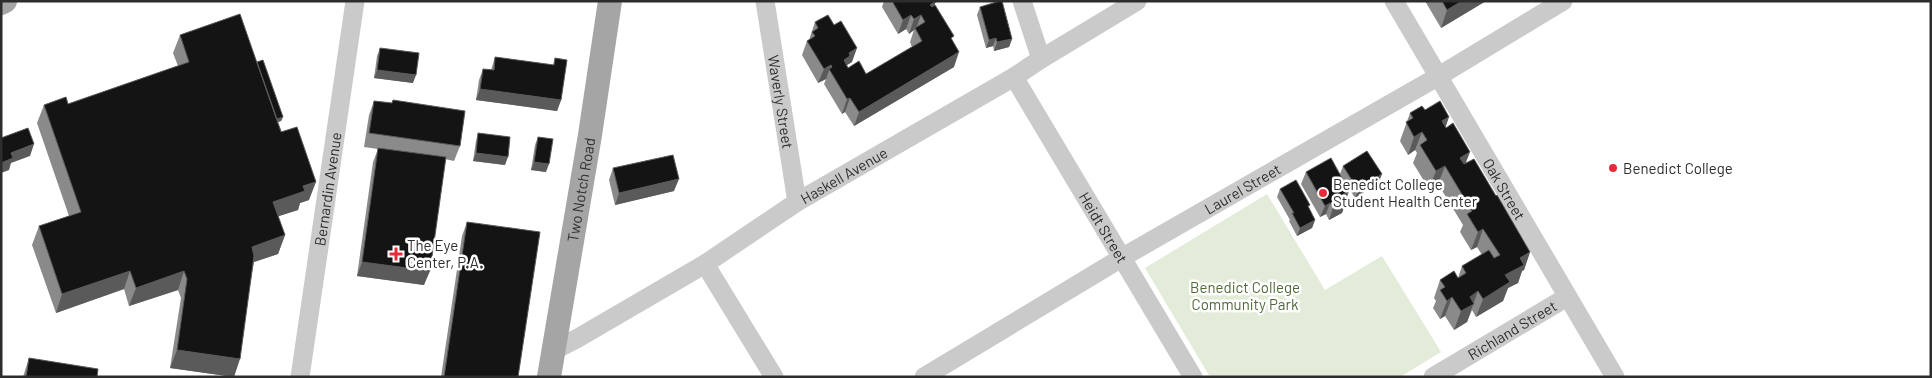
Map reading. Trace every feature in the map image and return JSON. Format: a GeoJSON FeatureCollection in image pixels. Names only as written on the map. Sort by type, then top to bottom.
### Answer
{"type":"FeatureCollection","features":[{"type":"Feature","properties":{"kind":"main road"},"geometry":{"type":"LineString","coordinates":[[1,3],[5,1]]}},
{"type":"Feature","properties":{"kind":"main road","name":"Two Notch Road"},"geometry":{"type":"LineString","coordinates":[[549,377],[590,135],[610,1]]}},
{"type":"Feature","properties":{"kind":"street","name":"Bernardin Avenue"},"geometry":{"type":"LineString","coordinates":[[300,377],[355,1]]}},
{"type":"Feature","properties":{"kind":"street","name":"Waverly Street"},"geometry":{"type":"LineString","coordinates":[[765,1],[797,202]]}},
{"type":"Feature","properties":{"kind":"street"},"geometry":{"type":"LineString","coordinates":[[1022,1],[1041,58]]}},
{"type":"Feature","properties":{"kind":"street","name":"Haskell Avenue"},"geometry":{"type":"LineString","coordinates":[[553,351],[705,264],[797,202],[1014,77],[1041,58],[1137,1]]}},
{"type":"Feature","properties":{"kind":"street","name":"Oak Street"},"geometry":{"type":"LineString","coordinates":[[1394,1],[1615,377]]}},
{"type":"Feature","properties":{"kind":"street","name":"Laurel Street"},"geometry":{"type":"LineString","coordinates":[[924,377],[1123,257],[1439,76],[1563,1]]}},
{"type":"Feature","properties":{"kind":"street","name":"Heidt Street"},"geometry":{"type":"LineString","coordinates":[[1014,77],[1193,377]]}},
{"type":"Feature","properties":{"kind":"street"},"geometry":{"type":"LineString","coordinates":[[705,264],[774,377]]}},
{"type":"Feature","properties":{"kind":"street","name":"Richland Street"},"geometry":{"type":"LineString","coordinates":[[1433,377],[1567,297]]}},
{"type":"Feature","properties":{"kind":"green space","name":"Benedict College Community Park"},"geometry":{"type":"Polygon","coordinates":[[[1267,194],[1325,290],[1382,256],[1441,352],[1400,377],[1210,377],[1145,268],[1267,194]]]}},
{"type":"Feature","properties":{"kind":"building"},"geometry":{"type":"Polygon","coordinates":[[[892,1],[935,1],[930,5],[932,7],[935,5],[954,36],[951,38],[959,52],[859,112],[850,98],[847,99],[829,69],[832,67],[831,65],[824,69],[807,41],[815,36],[812,32],[818,28],[815,22],[828,15],[834,25],[841,21],[857,48],[849,53],[850,56],[844,60],[848,68],[859,61],[866,74],[922,41],[915,28],[925,22],[921,15],[914,19],[911,15],[903,20],[892,1]]]}},
{"type":"Feature","properties":{"kind":"building"},"geometry":{"type":"Polygon","coordinates":[[[1002,1],[1012,39],[997,42],[996,38],[989,40],[980,7],[1002,1]]]}},
{"type":"Feature","properties":{"kind":"building"},"geometry":{"type":"Polygon","coordinates":[[[1442,1],[1462,1],[1447,10],[1442,1]]]}},
{"type":"Feature","properties":{"kind":"building"},"geometry":{"type":"Polygon","coordinates":[[[240,14],[281,132],[297,127],[316,182],[303,186],[305,191],[273,202],[285,235],[252,247],[254,256],[240,359],[177,350],[187,279],[184,271],[136,288],[130,271],[62,294],[39,226],[81,212],[44,105],[66,97],[68,104],[189,62],[180,35],[240,14]]]}},
{"type":"Feature","properties":{"kind":"building"},"geometry":{"type":"Polygon","coordinates":[[[380,48],[419,53],[416,75],[377,70],[380,48]]]}},
{"type":"Feature","properties":{"kind":"building"},"geometry":{"type":"Polygon","coordinates":[[[495,57],[554,65],[555,58],[567,60],[561,100],[480,89],[483,69],[494,70],[495,57]]]}},
{"type":"Feature","properties":{"kind":"building"},"geometry":{"type":"Polygon","coordinates":[[[263,60],[283,117],[277,119],[257,62],[263,60]]]}},
{"type":"Feature","properties":{"kind":"building"},"geometry":{"type":"Polygon","coordinates":[[[393,100],[465,111],[460,146],[369,133],[374,101],[392,103],[393,100]]]}},
{"type":"Feature","properties":{"kind":"building"},"geometry":{"type":"Polygon","coordinates":[[[1440,101],[1449,117],[1442,121],[1446,128],[1453,123],[1470,152],[1460,158],[1464,164],[1474,159],[1530,252],[1520,258],[1524,265],[1505,275],[1510,282],[1483,299],[1478,291],[1470,297],[1474,304],[1461,311],[1452,297],[1447,301],[1440,290],[1445,287],[1440,280],[1454,271],[1458,278],[1466,273],[1462,266],[1489,250],[1494,258],[1500,255],[1483,229],[1478,232],[1467,214],[1472,211],[1445,166],[1436,171],[1420,145],[1427,140],[1422,132],[1414,137],[1406,122],[1413,118],[1410,113],[1422,106],[1425,110],[1440,101]]]}},
{"type":"Feature","properties":{"kind":"building"},"geometry":{"type":"Polygon","coordinates":[[[28,128],[34,144],[11,153],[13,158],[1,163],[1,138],[28,128]]]}},
{"type":"Feature","properties":{"kind":"building"},"geometry":{"type":"Polygon","coordinates":[[[478,133],[510,137],[508,157],[476,153],[478,133]]]}},
{"type":"Feature","properties":{"kind":"building"},"geometry":{"type":"Polygon","coordinates":[[[538,137],[553,139],[549,164],[534,162],[538,137]]]}},
{"type":"Feature","properties":{"kind":"building"},"geometry":{"type":"Polygon","coordinates":[[[378,148],[446,157],[430,271],[362,262],[378,148]]]}},
{"type":"Feature","properties":{"kind":"building"},"geometry":{"type":"Polygon","coordinates":[[[1367,151],[1382,174],[1358,190],[1343,166],[1367,151]]]}},
{"type":"Feature","properties":{"kind":"building"},"geometry":{"type":"Polygon","coordinates":[[[673,155],[679,179],[619,193],[613,168],[673,155]]]}},
{"type":"Feature","properties":{"kind":"building"},"geometry":{"type":"Polygon","coordinates":[[[1331,158],[1349,191],[1342,195],[1346,201],[1333,208],[1330,203],[1325,206],[1306,172],[1331,158]]]}},
{"type":"Feature","properties":{"kind":"building"},"geometry":{"type":"Polygon","coordinates":[[[1296,180],[1310,205],[1308,206],[1315,220],[1300,228],[1292,213],[1294,213],[1280,189],[1296,180]]]}},
{"type":"Feature","properties":{"kind":"building"},"geometry":{"type":"Polygon","coordinates":[[[467,222],[540,232],[518,377],[444,377],[467,222]]]}},
{"type":"Feature","properties":{"kind":"building"},"geometry":{"type":"Polygon","coordinates":[[[29,358],[98,369],[97,377],[26,377],[29,358]]]}},
{"type":"Feature","properties":{"kind":"place","name":"Benedict College"},"geometry":{"type":"Point","coordinates":[1613,168]}},
{"type":"Feature","properties":{"kind":"place","name":"Benedict College Student Health Center"},"geometry":{"type":"Point","coordinates":[1323,193]}},
{"type":"Feature","properties":{"kind":"place","name":"The Eye Center, P.A."},"geometry":{"type":"Point","coordinates":[396,254]}}]}
